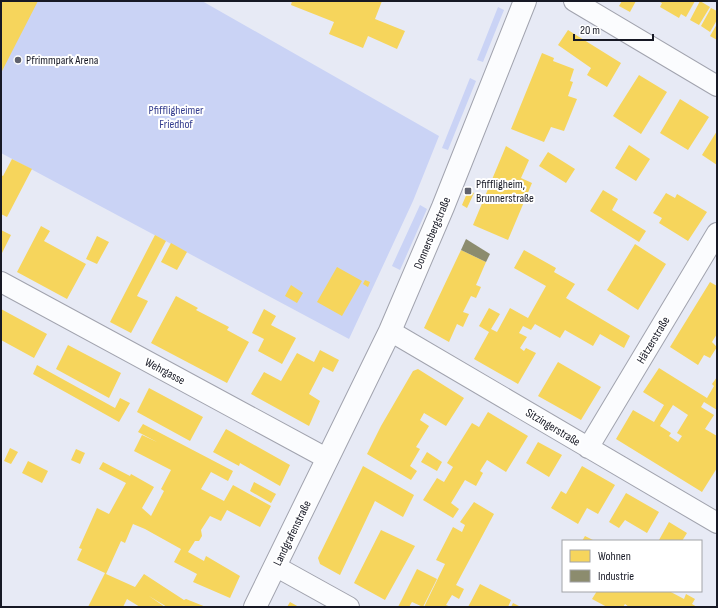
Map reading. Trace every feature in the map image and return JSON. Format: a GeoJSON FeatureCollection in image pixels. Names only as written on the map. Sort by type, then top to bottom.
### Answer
{"type":"FeatureCollection","features":[{"type":"Feature","properties":{"kind":"street","name":"Donnersbergstraße"},"geometry":{"type":"LineString","coordinates":[[328,460],[390,331],[444,206],[525,1]]}},
{"type":"Feature","properties":{"kind":"street"},"geometry":{"type":"LineString","coordinates":[[574,1],[717,86]]}},
{"type":"Feature","properties":{"kind":"street","name":"Hätzerstraße"},"geometry":{"type":"LineString","coordinates":[[588,448],[717,232]]}},
{"type":"Feature","properties":{"kind":"street","name":"Wehrgasse"},"geometry":{"type":"LineString","coordinates":[[1,282],[328,460]]}},
{"type":"Feature","properties":{"kind":"street","name":"Sitzingerstraße"},"geometry":{"type":"LineString","coordinates":[[390,331],[717,523]]}},
{"type":"Feature","properties":{"kind":"street","name":"Landgrafenstraße"},"geometry":{"type":"LineString","coordinates":[[255,607],[328,460]]}},
{"type":"Feature","properties":{"kind":"street"},"geometry":{"type":"LineString","coordinates":[[275,566],[349,607]]}},
{"type":"Feature","properties":{"kind":"green space","name":"Pfiffligheimer Friedhof"},"geometry":{"type":"Polygon","coordinates":[[[1,1],[202,1],[439,136],[413,201],[349,339],[1,153],[1,1]]]}},
{"type":"Feature","properties":{"kind":"green space"},"geometry":{"type":"Polygon","coordinates":[[[498,7],[504,10],[483,62],[477,60],[498,7]]]}},
{"type":"Feature","properties":{"kind":"green space"},"geometry":{"type":"Polygon","coordinates":[[[470,78],[476,81],[448,150],[442,148],[470,78]]]}},
{"type":"Feature","properties":{"kind":"green space"},"geometry":{"type":"Polygon","coordinates":[[[420,205],[427,209],[400,270],[392,266],[420,205]]]}},
{"type":"Feature","properties":{"kind":"building: Wohnen"},"geometry":{"type":"Polygon","coordinates":[[[1,1],[38,1],[1,73],[1,1]]]}},
{"type":"Feature","properties":{"kind":"building: Wohnen"},"geometry":{"type":"Polygon","coordinates":[[[292,1],[382,1],[375,19],[405,31],[397,49],[368,36],[363,48],[329,34],[334,22],[291,5],[292,1]]]}},
{"type":"Feature","properties":{"kind":"building: Wohnen"},"geometry":{"type":"Polygon","coordinates":[[[622,1],[636,1],[630,12],[619,6],[622,1]]]}},
{"type":"Feature","properties":{"kind":"building: Wohnen"},"geometry":{"type":"Polygon","coordinates":[[[658,1],[695,1],[686,17],[681,14],[679,18],[660,7],[662,3],[658,1]]]}},
{"type":"Feature","properties":{"kind":"building: Wohnen"},"geometry":{"type":"Polygon","coordinates":[[[700,1],[710,7],[699,25],[690,20],[700,1]]]}},
{"type":"Feature","properties":{"kind":"building: Wohnen"},"geometry":{"type":"Polygon","coordinates":[[[711,8],[717,11],[717,20],[710,32],[701,26],[711,8]]]}},
{"type":"Feature","properties":{"kind":"building: Wohnen"},"geometry":{"type":"Polygon","coordinates":[[[717,24],[717,40],[710,36],[717,24]]]}},
{"type":"Feature","properties":{"kind":"building: Wohnen"},"geometry":{"type":"Polygon","coordinates":[[[568,30],[621,63],[607,87],[587,75],[591,68],[558,45],[568,30]]]}},
{"type":"Feature","properties":{"kind":"building: Wohnen"},"geometry":{"type":"Polygon","coordinates":[[[542,53],[554,58],[553,61],[574,69],[570,81],[573,82],[568,96],[577,99],[564,131],[551,127],[544,142],[511,129],[542,53]]]}},
{"type":"Feature","properties":{"kind":"building: Wohnen"},"geometry":{"type":"Polygon","coordinates":[[[639,75],[667,92],[641,134],[613,116],[639,75]]]}},
{"type":"Feature","properties":{"kind":"building: Wohnen"},"geometry":{"type":"Polygon","coordinates":[[[680,99],[709,117],[688,150],[660,133],[680,99]]]}},
{"type":"Feature","properties":{"kind":"building: Wohnen"},"geometry":{"type":"Polygon","coordinates":[[[717,131],[717,165],[702,155],[717,131]]]}},
{"type":"Feature","properties":{"kind":"building: Wohnen"},"geometry":{"type":"Polygon","coordinates":[[[629,145],[650,159],[636,181],[615,168],[629,145]]]}},
{"type":"Feature","properties":{"kind":"building: Wohnen"},"geometry":{"type":"Polygon","coordinates":[[[506,146],[529,160],[521,178],[532,183],[508,240],[473,225],[506,146]]]}},
{"type":"Feature","properties":{"kind":"building: Wohnen"},"geometry":{"type":"Polygon","coordinates":[[[548,152],[575,169],[566,183],[539,166],[548,152]]]}},
{"type":"Feature","properties":{"kind":"building: Wohnen"},"geometry":{"type":"Polygon","coordinates":[[[12,159],[32,169],[7,217],[1,214],[1,175],[3,176],[12,159]]]}},
{"type":"Feature","properties":{"kind":"building: Wohnen"},"geometry":{"type":"Polygon","coordinates":[[[603,190],[618,199],[612,210],[646,231],[639,242],[590,211],[603,190]]]}},
{"type":"Feature","properties":{"kind":"building: Wohnen"},"geometry":{"type":"Polygon","coordinates":[[[468,191],[474,193],[467,208],[462,205],[468,191]]]}},
{"type":"Feature","properties":{"kind":"building: Wohnen"},"geometry":{"type":"Polygon","coordinates":[[[666,193],[675,198],[677,194],[707,212],[688,241],[659,223],[662,218],[653,213],[666,193]]]}},
{"type":"Feature","properties":{"kind":"building: Wohnen"},"geometry":{"type":"Polygon","coordinates":[[[41,226],[50,231],[44,241],[86,264],[67,299],[17,272],[41,226]]]}},
{"type":"Feature","properties":{"kind":"building: Wohnen"},"geometry":{"type":"Polygon","coordinates":[[[1,230],[11,235],[1,255],[1,230]]]}},
{"type":"Feature","properties":{"kind":"building: Wohnen"},"geometry":{"type":"Polygon","coordinates":[[[155,235],[166,241],[137,296],[148,301],[131,333],[110,322],[155,235]]]}},
{"type":"Feature","properties":{"kind":"building: Wohnen"},"geometry":{"type":"Polygon","coordinates":[[[97,236],[109,242],[97,264],[86,259],[97,236]]]}},
{"type":"Feature","properties":{"kind":"building: Wohnen"},"geometry":{"type":"Polygon","coordinates":[[[171,243],[187,252],[177,270],[161,262],[171,243]]]}},
{"type":"Feature","properties":{"kind":"building: Wohnen"},"geometry":{"type":"Polygon","coordinates":[[[635,244],[666,264],[638,310],[607,290],[635,244]]]}},
{"type":"Feature","properties":{"kind":"building: Wohnen"},"geometry":{"type":"Polygon","coordinates":[[[461,250],[486,262],[476,285],[481,287],[476,298],[471,296],[463,312],[469,314],[463,327],[457,324],[449,342],[424,328],[461,250]]]}},
{"type":"Feature","properties":{"kind":"building: Wohnen"},"geometry":{"type":"Polygon","coordinates":[[[524,250],[556,268],[554,272],[575,284],[566,298],[630,336],[624,348],[600,334],[593,346],[565,330],[560,338],[535,324],[531,330],[523,326],[519,333],[527,337],[520,348],[524,351],[526,348],[536,353],[518,384],[474,359],[489,332],[479,326],[489,308],[500,314],[491,329],[497,332],[510,308],[528,318],[546,286],[514,268],[524,250]]]}},
{"type":"Feature","properties":{"kind":"building: Wohnen"},"geometry":{"type":"Polygon","coordinates":[[[337,267],[362,281],[342,316],[317,302],[337,267]]]}},
{"type":"Feature","properties":{"kind":"building: Wohnen"},"geometry":{"type":"Polygon","coordinates":[[[365,280],[370,282],[368,287],[363,284],[365,280]]]}},
{"type":"Feature","properties":{"kind":"building: Wohnen"},"geometry":{"type":"Polygon","coordinates":[[[710,282],[717,286],[717,334],[712,342],[717,347],[710,358],[704,355],[698,365],[670,347],[710,282]]]}},
{"type":"Feature","properties":{"kind":"building: Wohnen"},"geometry":{"type":"Polygon","coordinates":[[[291,285],[303,293],[297,303],[285,296],[291,285]]]}},
{"type":"Feature","properties":{"kind":"building: Wohnen"},"geometry":{"type":"Polygon","coordinates":[[[176,296],[198,308],[196,310],[229,327],[227,330],[249,342],[227,383],[151,343],[176,296]]]}},
{"type":"Feature","properties":{"kind":"building: Wohnen"},"geometry":{"type":"Polygon","coordinates":[[[1,309],[47,334],[34,358],[1,340],[1,309]]]}},
{"type":"Feature","properties":{"kind":"building: Wohnen"},"geometry":{"type":"Polygon","coordinates":[[[264,309],[276,316],[271,325],[296,338],[282,364],[258,351],[264,339],[252,333],[264,309]]]}},
{"type":"Feature","properties":{"kind":"building: Wohnen"},"geometry":{"type":"Polygon","coordinates":[[[68,345],[121,373],[109,398],[56,369],[68,345]]]}},
{"type":"Feature","properties":{"kind":"building: Wohnen"},"geometry":{"type":"Polygon","coordinates":[[[320,350],[339,360],[333,372],[323,367],[309,394],[320,401],[309,426],[251,394],[264,372],[281,381],[297,353],[314,362],[320,350]]]}},
{"type":"Feature","properties":{"kind":"building: Wohnen"},"geometry":{"type":"Polygon","coordinates":[[[558,362],[601,387],[581,420],[538,396],[558,362]]]}},
{"type":"Feature","properties":{"kind":"building: Wohnen"},"geometry":{"type":"Polygon","coordinates":[[[37,365],[115,408],[120,398],[130,403],[119,422],[33,374],[37,365]]]}},
{"type":"Feature","properties":{"kind":"building: Wohnen"},"geometry":{"type":"Polygon","coordinates":[[[659,368],[707,398],[714,386],[712,384],[717,377],[717,410],[704,402],[701,407],[714,415],[705,429],[717,436],[717,468],[702,492],[616,439],[633,410],[654,422],[664,405],[643,392],[659,368]],[[673,405],[660,426],[671,433],[669,436],[678,442],[682,436],[677,433],[688,415],[673,405]]]}},
{"type":"Feature","properties":{"kind":"building: Wohnen"},"geometry":{"type":"Polygon","coordinates":[[[418,369],[464,398],[446,426],[424,413],[420,420],[429,426],[416,447],[420,449],[410,466],[417,471],[411,480],[367,454],[381,426],[413,371],[418,369]]]}},
{"type":"Feature","properties":{"kind":"building: Wohnen"},"geometry":{"type":"Polygon","coordinates":[[[149,388],[203,417],[190,441],[137,412],[149,388]]]}},
{"type":"Feature","properties":{"kind":"building: Wohnen"},"geometry":{"type":"Polygon","coordinates":[[[488,412],[528,436],[506,472],[487,460],[480,471],[483,473],[476,486],[465,480],[451,503],[459,509],[453,518],[423,500],[437,478],[444,482],[453,467],[447,463],[472,423],[479,427],[488,412]]]}},
{"type":"Feature","properties":{"kind":"building: Wohnen"},"geometry":{"type":"Polygon","coordinates":[[[143,424],[233,471],[228,481],[211,472],[201,489],[224,501],[233,485],[271,506],[260,527],[227,510],[221,521],[210,516],[201,530],[202,536],[199,541],[195,541],[188,552],[204,561],[206,556],[240,576],[230,598],[193,582],[197,574],[174,562],[181,549],[133,524],[125,543],[121,541],[106,574],[135,587],[144,574],[184,600],[186,599],[206,607],[167,607],[149,596],[165,607],[140,607],[127,599],[123,607],[88,607],[105,573],[77,560],[82,549],[79,548],[97,508],[109,514],[126,483],[99,469],[103,462],[130,476],[131,474],[154,487],[142,508],[151,516],[164,491],[161,489],[171,470],[134,451],[142,435],[157,442],[138,432],[143,424]]]}},
{"type":"Feature","properties":{"kind":"building: Wohnen"},"geometry":{"type":"Polygon","coordinates":[[[226,429],[290,465],[280,486],[240,463],[239,466],[213,452],[226,429]]]}},
{"type":"Feature","properties":{"kind":"building: Wohnen"},"geometry":{"type":"Polygon","coordinates":[[[538,442],[562,455],[549,477],[526,463],[538,442]]]}},
{"type":"Feature","properties":{"kind":"building: Wohnen"},"geometry":{"type":"Polygon","coordinates":[[[10,448],[18,452],[11,464],[4,461],[10,448]]]}},
{"type":"Feature","properties":{"kind":"building: Wohnen"},"geometry":{"type":"Polygon","coordinates":[[[76,449],[85,453],[80,464],[71,460],[76,449]]]}},
{"type":"Feature","properties":{"kind":"building: Wohnen"},"geometry":{"type":"Polygon","coordinates":[[[427,452],[442,462],[437,471],[421,462],[427,452]]]}},
{"type":"Feature","properties":{"kind":"building: Wohnen"},"geometry":{"type":"Polygon","coordinates":[[[28,461],[48,471],[42,483],[22,473],[28,461]]]}},
{"type":"Feature","properties":{"kind":"building: Wohnen"},"geometry":{"type":"Polygon","coordinates":[[[363,466],[414,495],[403,517],[375,501],[340,575],[320,564],[318,558],[363,466]]]}},
{"type":"Feature","properties":{"kind":"building: Wohnen"},"geometry":{"type":"Polygon","coordinates":[[[582,466],[615,485],[598,514],[587,508],[578,524],[551,508],[561,491],[566,494],[582,466]]]}},
{"type":"Feature","properties":{"kind":"building: Wohnen"},"geometry":{"type":"Polygon","coordinates":[[[254,482],[276,494],[271,503],[250,491],[254,482]]]}},
{"type":"Feature","properties":{"kind":"building: Wohnen"},"geometry":{"type":"Polygon","coordinates":[[[626,493],[659,512],[647,533],[625,520],[619,528],[609,522],[626,493]]]}},
{"type":"Feature","properties":{"kind":"building: Wohnen"},"geometry":{"type":"Polygon","coordinates":[[[474,502],[494,514],[456,585],[464,589],[459,599],[452,595],[446,605],[451,607],[424,607],[445,564],[436,560],[453,527],[462,532],[465,525],[460,522],[474,502]]]}},
{"type":"Feature","properties":{"kind":"building: Wohnen"},"geometry":{"type":"Polygon","coordinates":[[[669,522],[687,533],[683,540],[659,540],[669,522]]]}},
{"type":"Feature","properties":{"kind":"building: Wohnen"},"geometry":{"type":"Polygon","coordinates":[[[381,530],[415,546],[385,600],[354,583],[381,530]]]}},
{"type":"Feature","properties":{"kind":"building: Wohnen"},"geometry":{"type":"Polygon","coordinates":[[[585,536],[593,540],[583,540],[585,536]]]}},
{"type":"Feature","properties":{"kind":"building: Wohnen"},"geometry":{"type":"Polygon","coordinates":[[[417,569],[437,579],[423,607],[412,602],[409,607],[398,607],[417,569]]]}},
{"type":"Feature","properties":{"kind":"building: Wohnen"},"geometry":{"type":"Polygon","coordinates":[[[480,584],[511,600],[508,607],[468,607],[480,584]]]}},
{"type":"Feature","properties":{"kind":"building: Wohnen"},"geometry":{"type":"Polygon","coordinates":[[[596,592],[671,592],[684,599],[686,594],[695,599],[692,604],[697,607],[629,607],[625,604],[623,607],[607,607],[592,599],[596,592]]]}},
{"type":"Feature","properties":{"kind":"building: Wohnen"},"geometry":{"type":"Polygon","coordinates":[[[290,602],[299,607],[287,607],[290,602]]]}},
{"type":"Feature","properties":{"kind":"building: Wohnen"},"geometry":{"type":"Polygon","coordinates":[[[513,603],[521,607],[511,607],[513,603]]]}},
{"type":"Feature","properties":{"kind":"building: Industrie"},"geometry":{"type":"Polygon","coordinates":[[[466,239],[490,254],[486,262],[461,250],[466,239]]]}},
{"type":"Feature","properties":{"kind":"place","name":"Pfrimmpark Arena"},"geometry":{"type":"Point","coordinates":[18,60]}},
{"type":"Feature","properties":{"kind":"place","name":"Pfiffligheim, Brunnerstraße"},"geometry":{"type":"Point","coordinates":[468,191]}}]}
